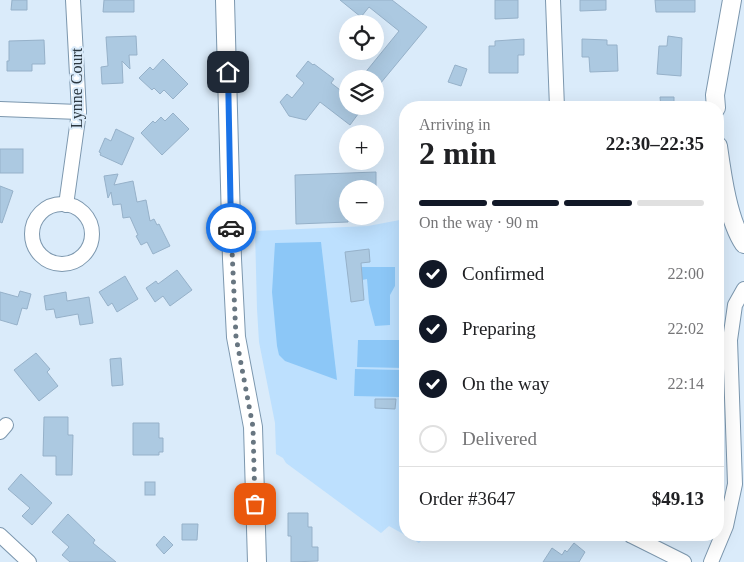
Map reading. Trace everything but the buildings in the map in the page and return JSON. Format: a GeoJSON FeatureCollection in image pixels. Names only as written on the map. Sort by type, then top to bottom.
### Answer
{"type":"FeatureCollection","features":[{"type":"Feature","properties":{"kind":"street","name":"Lynne Court"},"geometry":{"type":"LineString","coordinates":[[66,205],[79,112],[74,0]]}},
{"type":"Feature","properties":{"kind":"street"},"geometry":{"type":"LineString","coordinates":[[225,0],[236,337],[253,427],[257,562]]}},
{"type":"Feature","properties":{"kind":"street"},"geometry":{"type":"LineString","coordinates":[[553,0],[557,101]]}},
{"type":"Feature","properties":{"kind":"street"},"geometry":{"type":"LineString","coordinates":[[715,101],[732,0]]}},
{"type":"Feature","properties":{"kind":"street"},"geometry":{"type":"LineString","coordinates":[[0,109],[79,112]]}},
{"type":"Feature","properties":{"kind":"street"},"geometry":{"type":"LineString","coordinates":[[724,183],[737,234],[744,244]]}},
{"type":"Feature","properties":{"kind":"street"},"geometry":{"type":"LineString","coordinates":[[56,205],[66,205],[79,210],[89,220],[92,235],[91,242],[88,249],[78,260],[65,264],[55,264],[47,261],[34,247],[32,229],[40,213],[47,208],[56,205]]}},
{"type":"Feature","properties":{"kind":"street"},"geometry":{"type":"LineString","coordinates":[[724,531],[734,484],[730,340],[734,305],[744,289]]}},
{"type":"Feature","properties":{"kind":"street"},"geometry":{"type":"LineString","coordinates":[[0,535],[29,562]]}},
{"type":"Feature","properties":{"kind":"street"},"geometry":{"type":"LineString","coordinates":[[642,541],[684,562]]}},
{"type":"Feature","properties":{"kind":"street"},"geometry":{"type":"LineString","coordinates":[[711,562],[720,541]]}},
{"type":"Feature","properties":{"kind":"shaded area"},"geometry":{"type":"Polygon","coordinates":[[[399,220],[399,532],[389,526],[381,533],[276,454],[275,423],[259,342],[255,231],[384,225],[384,223],[399,220]]]}},
{"type":"Feature","properties":{"kind":"shaded area"},"geometry":{"type":"Polygon","coordinates":[[[321,242],[337,380],[285,361],[279,355],[277,346],[272,292],[275,243],[321,242]]]}},
{"type":"Feature","properties":{"kind":"shaded area"},"geometry":{"type":"Polygon","coordinates":[[[361,267],[395,267],[395,286],[390,295],[390,325],[375,326],[369,303],[367,279],[362,280],[361,267]]]}},
{"type":"Feature","properties":{"kind":"shaded area"},"geometry":{"type":"Polygon","coordinates":[[[358,340],[399,340],[399,368],[357,367],[358,340]]]}},
{"type":"Feature","properties":{"kind":"shaded area"},"geometry":{"type":"Polygon","coordinates":[[[355,369],[399,370],[399,397],[354,396],[355,369]]]}},
{"type":"Feature","properties":{"kind":"way so far"},"geometry":{"type":"LineString","coordinates":[[231,228],[236,337],[253,427],[255,504]]}},
{"type":"Feature","properties":{"kind":"route"},"geometry":{"type":"LineString","coordinates":[[228,72],[231,228]]}}]}
